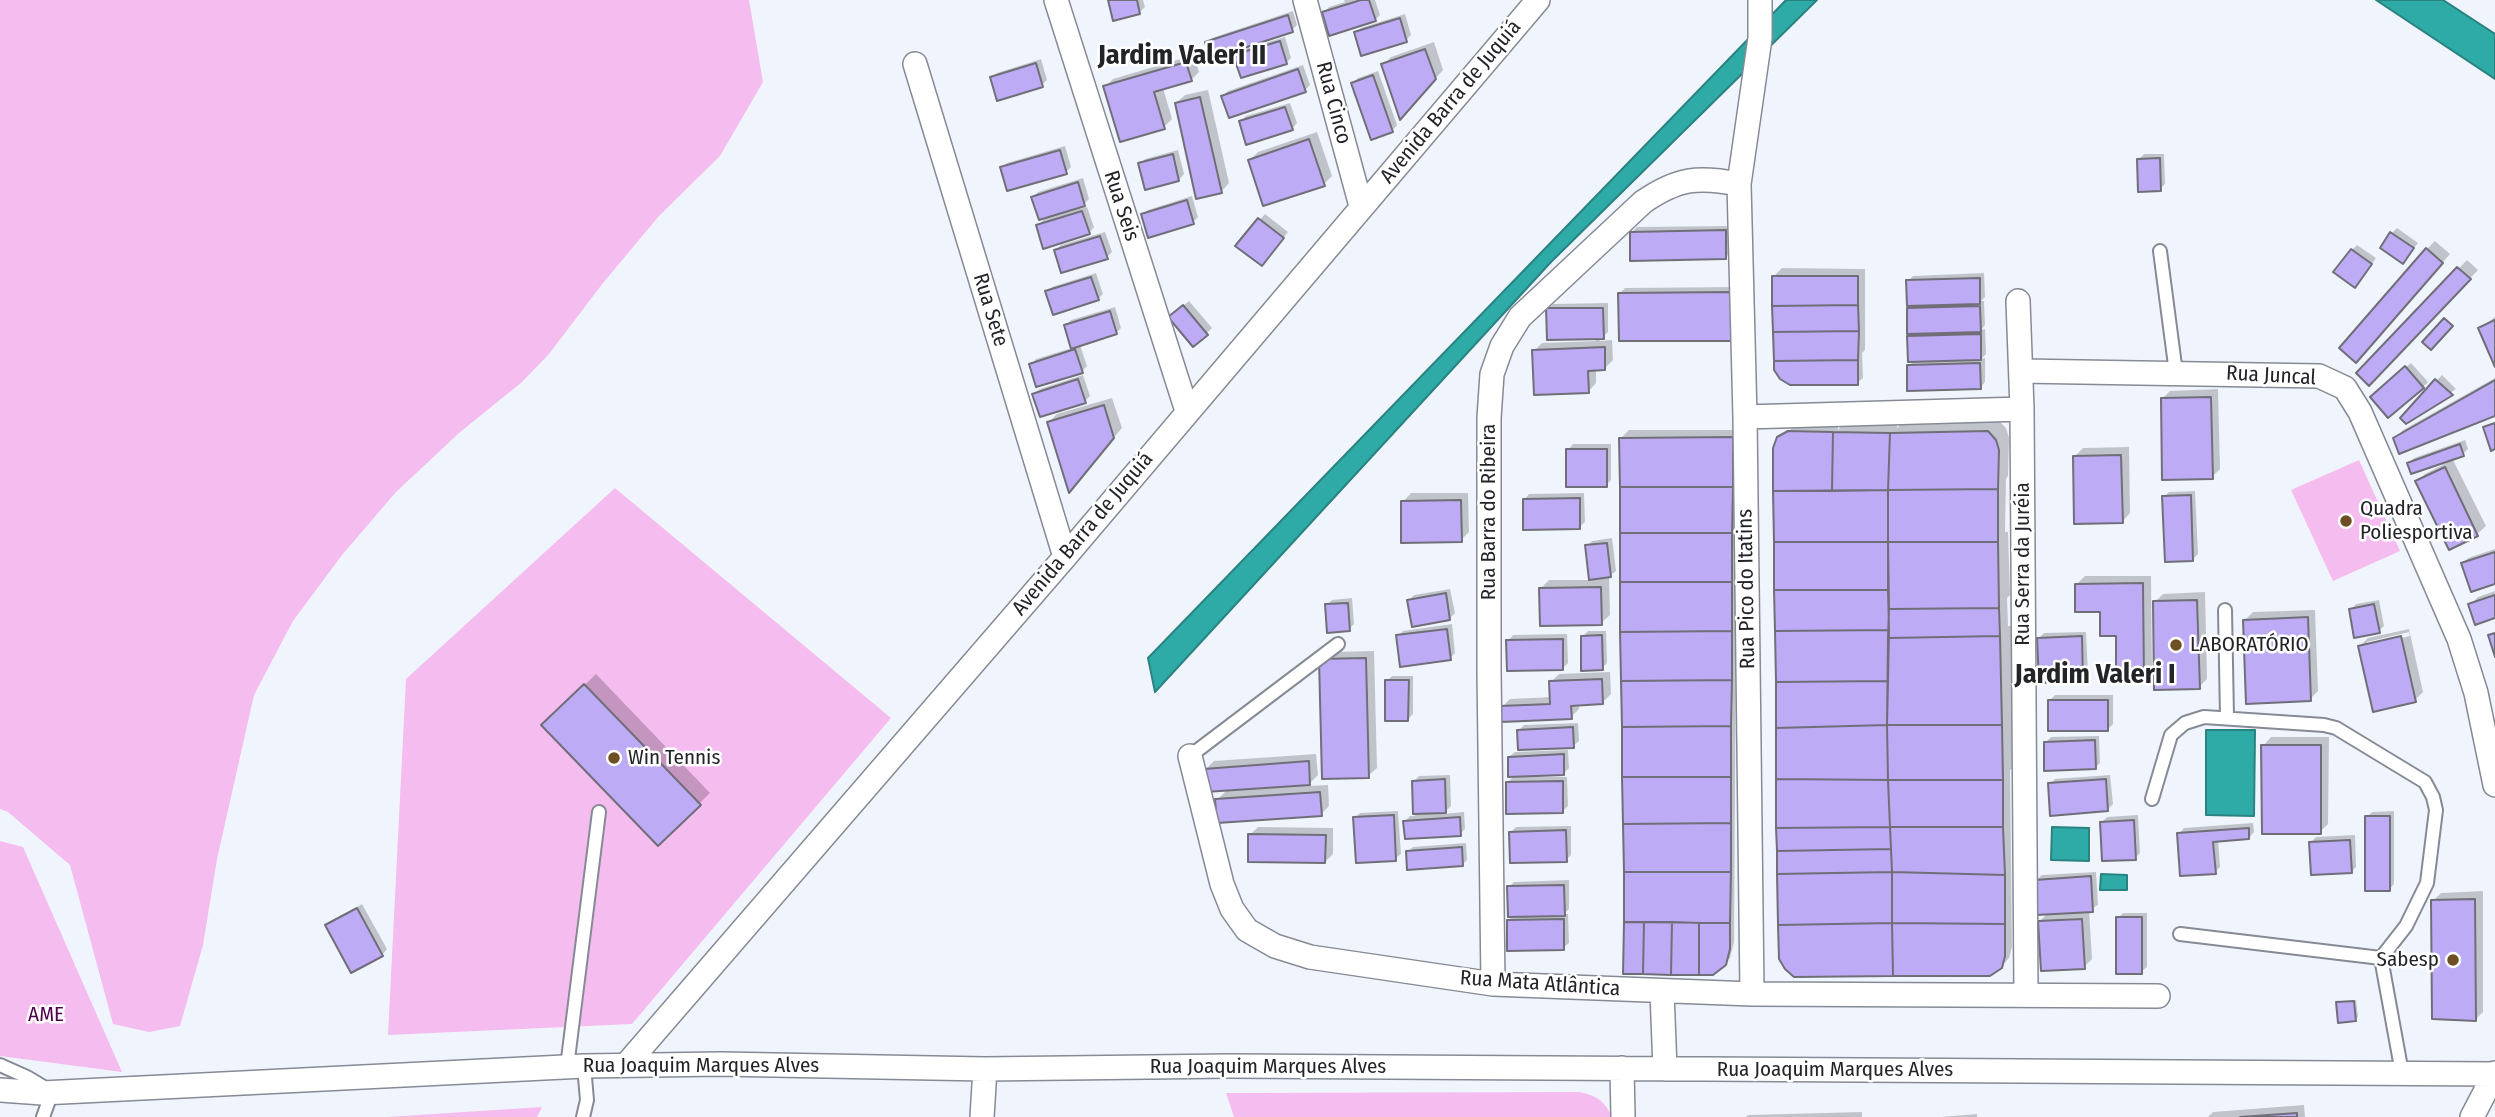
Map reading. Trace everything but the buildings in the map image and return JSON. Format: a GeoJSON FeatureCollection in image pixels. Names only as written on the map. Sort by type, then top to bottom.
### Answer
{"type":"FeatureCollection","features":[{"type":"Feature","properties":{"kind":"street","name":"Rua Seis"},"geometry":{"type":"LineString","coordinates":[[1056,0],[1187,411]]}},
{"type":"Feature","properties":{"kind":"street","name":"Rua Cinco"},"geometry":{"type":"LineString","coordinates":[[1305,0],[1362,206]]}},
{"type":"Feature","properties":{"kind":"street","name":"Avenida Barra de Juquiá"},"geometry":{"type":"LineString","coordinates":[[626,1065],[1065,557],[1538,0]]}},
{"type":"Feature","properties":{"kind":"street","name":"Rua Pico do Itatins"},"geometry":{"type":"LineString","coordinates":[[1752,994],[1745,417],[1739,184],[1760,38],[1760,0]]}},
{"type":"Feature","properties":{"kind":"street","name":"Rua Sete"},"geometry":{"type":"LineString","coordinates":[[915,64],[1065,557]]}},
{"type":"Feature","properties":{"kind":"street","name":"Rua Barra do Ribeira"},"geometry":{"type":"LineString","coordinates":[[1493,984],[1489,670],[1489,418],[1492,374],[1502,346],[1520,317],[1643,202],[1658,191],[1682,182],[1709,178],[1739,184]]}},
{"type":"Feature","properties":{"kind":"street","name":"Rua Serra da Juréia"},"geometry":{"type":"LineString","coordinates":[[2018,301],[2022,409],[2026,995]]}},
{"type":"Feature","properties":{"kind":"street","name":"Rua Juncal"},"geometry":{"type":"LineString","coordinates":[[2021,371],[2319,376],[2336,382],[2353,399],[2459,639],[2476,693],[2495,785]]}},
{"type":"Feature","properties":{"kind":"street"},"geometry":{"type":"LineString","coordinates":[[1745,417],[2022,409]]}},
{"type":"Feature","properties":{"kind":"street","name":"Rua Mata Atlântica"},"geometry":{"type":"LineString","coordinates":[[1190,756],[1222,884],[1232,909],[1247,930],[1275,946],[1310,957],[1493,984],[1662,992],[2158,996]]}},
{"type":"Feature","properties":{"kind":"street"},"geometry":{"type":"LineString","coordinates":[[1662,992],[1665,1069]]}},
{"type":"Feature","properties":{"kind":"street","name":"Rua Joaquim Marques Alves"},"geometry":{"type":"LineString","coordinates":[[47,1093],[575,1067],[721,1064],[985,1069],[1217,1066],[2495,1073]]}},
{"type":"Feature","properties":{"kind":"street"},"geometry":{"type":"LineString","coordinates":[[1622,1068],[1623,1117]]}},
{"type":"Feature","properties":{"kind":"street"},"geometry":{"type":"LineString","coordinates":[[982,1117],[985,1069]]}},
{"type":"Feature","properties":{"kind":"street"},"geometry":{"type":"LineString","coordinates":[[2472,1117],[2495,1073]]}},
{"type":"Feature","properties":{"kind":"street"},"geometry":{"type":"LineString","coordinates":[[0,1090],[47,1093]]}},
{"type":"Feature","properties":{"kind":"street"},"geometry":{"type":"LineString","coordinates":[[0,1102],[47,1093]]}},
{"type":"Feature","properties":{"kind":"lane"},"geometry":{"type":"LineString","coordinates":[[2160,251],[2176,373]]}},
{"type":"Feature","properties":{"kind":"lane"},"geometry":{"type":"LineString","coordinates":[[2225,610],[2227,717]]}},
{"type":"Feature","properties":{"kind":"lane"},"geometry":{"type":"LineString","coordinates":[[1190,756],[1338,644]]}},
{"type":"Feature","properties":{"kind":"lane"},"geometry":{"type":"LineString","coordinates":[[2152,799],[2171,734],[2194,719],[2227,717],[2311,723],[2336,728],[2425,782],[2436,810],[2427,883],[2406,926],[2381,958],[2402,1073]]}},
{"type":"Feature","properties":{"kind":"lane"},"geometry":{"type":"LineString","coordinates":[[583,1117],[587,1100],[575,1067],[599,812]]}},
{"type":"Feature","properties":{"kind":"lane"},"geometry":{"type":"LineString","coordinates":[[2180,934],[2381,958]]}},
{"type":"Feature","properties":{"kind":"lane"},"geometry":{"type":"LineString","coordinates":[[0,1065],[27,1077],[47,1093],[43,1117]]}},
{"type":"Feature","properties":{"kind":"green space"},"geometry":{"type":"Polygon","coordinates":[[[0,0],[749,0],[763,82],[720,156],[659,216],[549,354],[522,382],[459,433],[396,492],[342,555],[293,621],[254,695],[217,859],[203,945],[180,1026],[149,1032],[113,1024],[70,865],[8,812],[0,809],[0,0]]]}},
{"type":"Feature","properties":{"kind":"green space","name":"Quadra Poliesportiva"},"geometry":{"type":"Polygon","coordinates":[[[2359,460],[2400,551],[2333,581],[2291,490],[2359,460]]]}},
{"type":"Feature","properties":{"kind":"green space"},"geometry":{"type":"Polygon","coordinates":[[[615,488],[891,718],[632,1024],[388,1035],[406,679],[615,488]]]}},
{"type":"Feature","properties":{"kind":"green space","name":"AME"},"geometry":{"type":"Polygon","coordinates":[[[0,841],[23,847],[122,1072],[0,1056],[0,841]]]}},
{"type":"Feature","properties":{"kind":"green space"},"geometry":{"type":"Polygon","coordinates":[[[1579,1092],[1599,1100],[1612,1117],[1234,1117],[1226,1093],[1579,1092]]]}},
{"type":"Feature","properties":{"kind":"green space"},"geometry":{"type":"Polygon","coordinates":[[[542,1107],[537,1117],[387,1117],[542,1107]]]}},
{"type":"Feature","properties":{"kind":"water"},"geometry":{"type":"Polygon","coordinates":[[[1786,0],[1817,0],[1551,262],[1155,692],[1148,658],[1786,0]]]}},
{"type":"Feature","properties":{"kind":"water"},"geometry":{"type":"Polygon","coordinates":[[[2376,0],[2443,0],[2495,34],[2495,79],[2376,0]]]}},
{"type":"Feature","properties":{"kind":"water"},"geometry":{"type":"Polygon","coordinates":[[[2206,730],[2255,730],[2254,816],[2206,815],[2206,730]]]}},
{"type":"Feature","properties":{"kind":"water"},"geometry":{"type":"Polygon","coordinates":[[[2052,827],[2089,828],[2089,861],[2051,860],[2052,827]]]}},
{"type":"Feature","properties":{"kind":"water"},"geometry":{"type":"Polygon","coordinates":[[[2101,874],[2127,875],[2127,890],[2100,890],[2101,874]]]}},
{"type":"Feature","properties":{"kind":"place","name":"Quadra Poliesportiva"},"geometry":{"type":"Point","coordinates":[2346,521]}},
{"type":"Feature","properties":{"kind":"place","name":"LABORATÓRIO"},"geometry":{"type":"Point","coordinates":[2176,645]}},
{"type":"Feature","properties":{"kind":"place","name":"Win Tennis"},"geometry":{"type":"Point","coordinates":[614,758]}},
{"type":"Feature","properties":{"kind":"place","name":"Sabesp"},"geometry":{"type":"Point","coordinates":[2453,960]}},
{"type":"Feature","properties":{"kind":"district","name":"Jardim Valeri II"},"geometry":{"type":"Point","coordinates":[1182,56]}},
{"type":"Feature","properties":{"kind":"district","name":"Jardim Valeri I"},"geometry":{"type":"Point","coordinates":[2095,675]}}]}
